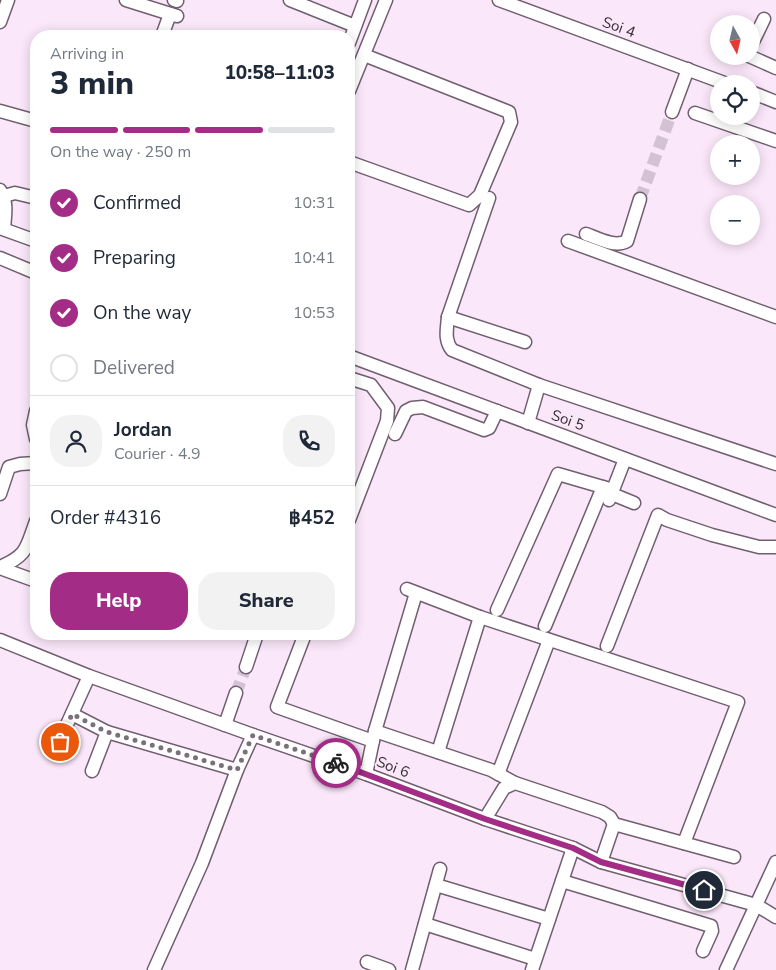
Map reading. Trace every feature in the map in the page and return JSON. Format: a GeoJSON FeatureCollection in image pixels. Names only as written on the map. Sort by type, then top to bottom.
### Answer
{"type":"FeatureCollection","features":[{"type":"Feature","properties":{"kind":"street"},"geometry":{"type":"LineString","coordinates":[[0,22],[8,0]]}},
{"type":"Feature","properties":{"kind":"street"},"geometry":{"type":"LineString","coordinates":[[126,0],[173,15],[165,30]]}},
{"type":"Feature","properties":{"kind":"street"},"geometry":{"type":"LineString","coordinates":[[290,0],[355,26]]}},
{"type":"Feature","properties":{"kind":"street"},"geometry":{"type":"LineString","coordinates":[[354,30],[365,0]]}},
{"type":"Feature","properties":{"kind":"street"},"geometry":{"type":"LineString","coordinates":[[355,77],[386,0]]}},
{"type":"Feature","properties":{"kind":"street","name":"Soi 4"},"geometry":{"type":"LineString","coordinates":[[498,0],[710,77]]}},
{"type":"Feature","properties":{"kind":"street"},"geometry":{"type":"LineString","coordinates":[[760,27],[764,19]]}},
{"type":"Feature","properties":{"kind":"street"},"geometry":{"type":"LineString","coordinates":[[355,164],[469,205],[480,196],[511,122],[509,112],[364,55]]}},
{"type":"Feature","properties":{"kind":"street"},"geometry":{"type":"LineString","coordinates":[[760,61],[776,68]]}},
{"type":"Feature","properties":{"kind":"street"},"geometry":{"type":"LineString","coordinates":[[672,112],[688,69]]}},
{"type":"Feature","properties":{"kind":"street"},"geometry":{"type":"LineString","coordinates":[[760,96],[776,102]]}},
{"type":"Feature","properties":{"kind":"street"},"geometry":{"type":"LineString","coordinates":[[0,111],[30,119]]}},
{"type":"Feature","properties":{"kind":"street"},"geometry":{"type":"LineString","coordinates":[[695,113],[776,140]]}},
{"type":"Feature","properties":{"kind":"street"},"geometry":{"type":"LineString","coordinates":[[30,197],[15,193],[3,197],[3,227],[30,238]]}},
{"type":"Feature","properties":{"kind":"street"},"geometry":{"type":"LineString","coordinates":[[489,198],[448,318],[446,332],[448,345],[452,350],[539,385],[776,464]]}},
{"type":"Feature","properties":{"kind":"street"},"geometry":{"type":"LineString","coordinates":[[586,234],[617,244],[626,241],[640,199]]}},
{"type":"Feature","properties":{"kind":"street"},"geometry":{"type":"LineString","coordinates":[[568,241],[776,317]]}},
{"type":"Feature","properties":{"kind":"street"},"geometry":{"type":"LineString","coordinates":[[0,258],[30,270]]}},
{"type":"Feature","properties":{"kind":"street"},"geometry":{"type":"LineString","coordinates":[[448,318],[525,342]]}},
{"type":"Feature","properties":{"kind":"street","name":"Soi 5"},"geometry":{"type":"LineString","coordinates":[[355,358],[776,515]]}},
{"type":"Feature","properties":{"kind":"street"},"geometry":{"type":"LineString","coordinates":[[355,380],[371,385],[388,408],[387,421],[355,504]]}},
{"type":"Feature","properties":{"kind":"street"},"geometry":{"type":"LineString","coordinates":[[528,423],[539,385]]}},
{"type":"Feature","properties":{"kind":"street"},"geometry":{"type":"LineString","coordinates":[[395,434],[406,411],[412,408],[423,407],[484,430],[489,428],[497,411]]}},
{"type":"Feature","properties":{"kind":"street"},"geometry":{"type":"LineString","coordinates":[[545,626],[625,459]]}},
{"type":"Feature","properties":{"kind":"street"},"geometry":{"type":"LineString","coordinates":[[0,494],[9,468],[20,464],[30,463]]}},
{"type":"Feature","properties":{"kind":"street"},"geometry":{"type":"LineString","coordinates":[[497,610],[558,474],[634,503]]}},
{"type":"Feature","properties":{"kind":"street"},"geometry":{"type":"LineString","coordinates":[[607,646],[658,515],[667,520],[712,535],[759,547],[776,547]]}},
{"type":"Feature","properties":{"kind":"street"},"geometry":{"type":"LineString","coordinates":[[0,568],[23,555],[30,537]]}},
{"type":"Feature","properties":{"kind":"street"},"geometry":{"type":"LineString","coordinates":[[0,568],[30,578]]}},
{"type":"Feature","properties":{"kind":"street"},"geometry":{"type":"LineString","coordinates":[[366,774],[411,591],[480,617],[738,702],[684,843]]}},
{"type":"Feature","properties":{"kind":"street"},"geometry":{"type":"LineString","coordinates":[[438,752],[480,617]]}},
{"type":"Feature","properties":{"kind":"street","name":"Soi 6"},"geometry":{"type":"LineString","coordinates":[[0,640],[89,676],[366,774],[485,819],[573,848],[601,862],[756,905],[776,917]]}},
{"type":"Feature","properties":{"kind":"street"},"geometry":{"type":"LineString","coordinates":[[246,667],[255,640]]}},
{"type":"Feature","properties":{"kind":"street"},"geometry":{"type":"LineString","coordinates":[[303,640],[277,707],[374,736],[438,752],[498,774],[515,783],[602,812],[610,817],[614,824],[734,857]]}},
{"type":"Feature","properties":{"kind":"street"},"geometry":{"type":"LineString","coordinates":[[498,774],[549,640]]}},
{"type":"Feature","properties":{"kind":"street"},"geometry":{"type":"LineString","coordinates":[[60,742],[89,676]]}},
{"type":"Feature","properties":{"kind":"street"},"geometry":{"type":"LineString","coordinates":[[225,725],[236,694]]}},
{"type":"Feature","properties":{"kind":"street"},"geometry":{"type":"LineString","coordinates":[[72,714],[107,732],[237,770]]}},
{"type":"Feature","properties":{"kind":"street"},"geometry":{"type":"LineString","coordinates":[[92,771],[107,732]]}},
{"type":"Feature","properties":{"kind":"street"},"geometry":{"type":"LineString","coordinates":[[154,970],[202,863],[237,770],[253,735]]}},
{"type":"Feature","properties":{"kind":"street"},"geometry":{"type":"LineString","coordinates":[[485,819],[504,788],[515,783]]}},
{"type":"Feature","properties":{"kind":"street"},"geometry":{"type":"LineString","coordinates":[[601,862],[614,824]]}},
{"type":"Feature","properties":{"kind":"street"},"geometry":{"type":"LineString","coordinates":[[425,924],[534,967],[573,848]]}},
{"type":"Feature","properties":{"kind":"street"},"geometry":{"type":"LineString","coordinates":[[726,970],[776,862]]}},
{"type":"Feature","properties":{"kind":"street"},"geometry":{"type":"LineString","coordinates":[[412,970],[440,869]]}},
{"type":"Feature","properties":{"kind":"street"},"geometry":{"type":"LineString","coordinates":[[562,882],[711,926],[712,930],[704,951]]}},
{"type":"Feature","properties":{"kind":"street"},"geometry":{"type":"LineString","coordinates":[[436,885],[549,918]]}},
{"type":"Feature","properties":{"kind":"street"},"geometry":{"type":"LineString","coordinates":[[363,964],[389,970]]}},
{"type":"Feature","properties":{"kind":"tunnel"},"geometry":{"type":"LineString","coordinates":[[640,199],[672,112]]}},
{"type":"Feature","properties":{"kind":"tunnel"},"geometry":{"type":"LineString","coordinates":[[236,693],[246,667]]}},
{"type":"Feature","properties":{"kind":"way so far"},"geometry":{"type":"LineString","coordinates":[[60,742],[72,714],[107,732],[237,770],[253,735],[336,763]]}},
{"type":"Feature","properties":{"kind":"route"},"geometry":{"type":"LineString","coordinates":[[336,763],[485,819],[573,848],[601,862],[704,890]]}}]}
